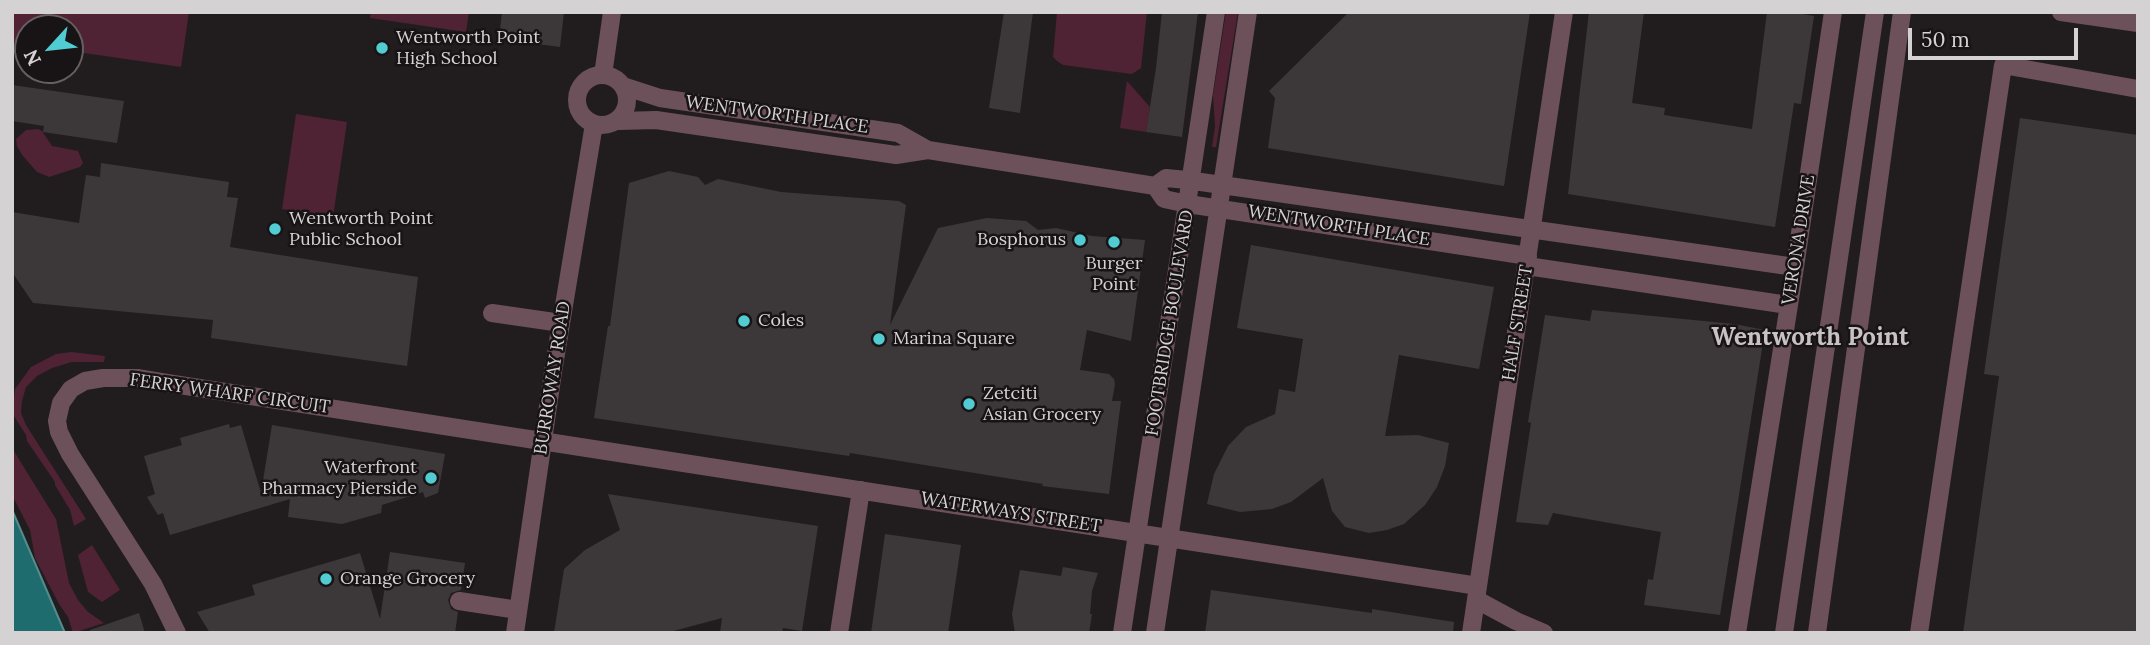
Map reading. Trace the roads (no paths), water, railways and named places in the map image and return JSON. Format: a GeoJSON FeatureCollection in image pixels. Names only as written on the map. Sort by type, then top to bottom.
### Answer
{"type":"FeatureCollection","features":[{"type":"Feature","properties":{"kind":"street"},"geometry":{"type":"LineString","coordinates":[[603,75],[612,12]]}},
{"type":"Feature","properties":{"kind":"street","name":"FOOTBRIDGE BOULEVARD"},"geometry":{"type":"LineString","coordinates":[[1122,633],[1216,12]]}},
{"type":"Feature","properties":{"kind":"street","name":"FOOTBRIDGE BOULEVARD"},"geometry":{"type":"LineString","coordinates":[[1155,633],[1248,12]]}},
{"type":"Feature","properties":{"kind":"street","name":"HALF STREET"},"geometry":{"type":"LineString","coordinates":[[1471,633],[1564,12]]}},
{"type":"Feature","properties":{"kind":"street","name":"VERONA DRIVE"},"geometry":{"type":"LineString","coordinates":[[1737,633],[1833,12]]}},
{"type":"Feature","properties":{"kind":"street"},"geometry":{"type":"LineString","coordinates":[[1784,633],[1875,12]]}},
{"type":"Feature","properties":{"kind":"street"},"geometry":{"type":"LineString","coordinates":[[1817,633],[1902,12]]}},
{"type":"Feature","properties":{"kind":"street"},"geometry":{"type":"LineString","coordinates":[[2061,12],[2138,23]]}},
{"type":"Feature","properties":{"kind":"street"},"geometry":{"type":"LineString","coordinates":[[1919,633],[2003,65],[2138,89]]}},
{"type":"Feature","properties":{"kind":"street"},"geometry":{"type":"LineString","coordinates":[[603,75],[614,78],[623,86],[628,98],[626,110],[618,121],[603,126],[594,124],[581,115],[577,100],[578,92],[587,79],[603,75]]}},
{"type":"Feature","properties":{"kind":"street","name":"WENTWORTH PLACE"},"geometry":{"type":"LineString","coordinates":[[623,86],[660,98],[898,133],[928,150]]}},
{"type":"Feature","properties":{"kind":"street","name":"WENTWORTH PLACE"},"geometry":{"type":"LineString","coordinates":[[618,121],[656,120],[897,155],[928,150],[1155,186],[1166,178],[1192,181],[1795,267]]}},
{"type":"Feature","properties":{"kind":"street","name":"BURROWAY ROAD"},"geometry":{"type":"LineString","coordinates":[[515,633],[594,124]]}},
{"type":"Feature","properties":{"kind":"street","name":"WENTWORTH PLACE"},"geometry":{"type":"LineString","coordinates":[[1155,186],[1164,199],[1188,204],[1788,305]]}},
{"type":"Feature","properties":{"kind":"street"},"geometry":{"type":"LineString","coordinates":[[1834,290],[1864,294]]}},
{"type":"Feature","properties":{"kind":"street"},"geometry":{"type":"LineString","coordinates":[[492,313],[561,323]]}},
{"type":"Feature","properties":{"kind":"street","name":"FERRY WHARF CIRCUIT"},"geometry":{"type":"LineString","coordinates":[[177,633],[153,584],[58,432],[57,421],[61,403],[77,385],[103,378],[137,378],[544,441]]}},
{"type":"Feature","properties":{"kind":"street","name":"WATERWAYS STREET"},"geometry":{"type":"LineString","coordinates":[[544,441],[1169,537],[1477,593],[1516,621],[1544,633]]}},
{"type":"Feature","properties":{"kind":"street"},"geometry":{"type":"LineString","coordinates":[[839,633],[862,491]]}},
{"type":"Feature","properties":{"kind":"street"},"geometry":{"type":"LineString","coordinates":[[459,601],[518,610]]}},
{"type":"Feature","properties":{"kind":"water"},"geometry":{"type":"Polygon","coordinates":[[[12,510],[13,512],[65,633],[12,633],[12,510]]]}},
{"type":"Feature","properties":{"kind":"place","name":"Wentworth Point High School"},"geometry":{"type":"Point","coordinates":[382,48]}},
{"type":"Feature","properties":{"kind":"place","name":"Wentworth Point Public School"},"geometry":{"type":"Point","coordinates":[275,229]}},
{"type":"Feature","properties":{"kind":"place","name":"Bosphorus"},"geometry":{"type":"Point","coordinates":[1080,240]}},
{"type":"Feature","properties":{"kind":"place","name":"Burger Point"},"geometry":{"type":"Point","coordinates":[1114,242]}},
{"type":"Feature","properties":{"kind":"place","name":"Coles"},"geometry":{"type":"Point","coordinates":[744,321]}},
{"type":"Feature","properties":{"kind":"place","name":"Marina Square"},"geometry":{"type":"Point","coordinates":[879,339]}},
{"type":"Feature","properties":{"kind":"place","name":"Zetciti Asian Grocery"},"geometry":{"type":"Point","coordinates":[969,404]}},
{"type":"Feature","properties":{"kind":"place","name":"Waterfront Pharmacy Pierside"},"geometry":{"type":"Point","coordinates":[431,478]}},
{"type":"Feature","properties":{"kind":"place","name":"Orange Grocery"},"geometry":{"type":"Point","coordinates":[326,579]}},
{"type":"Feature","properties":{"kind":"district","name":"Wentworth Point"},"geometry":{"type":"Point","coordinates":[1810,338]}}]}
